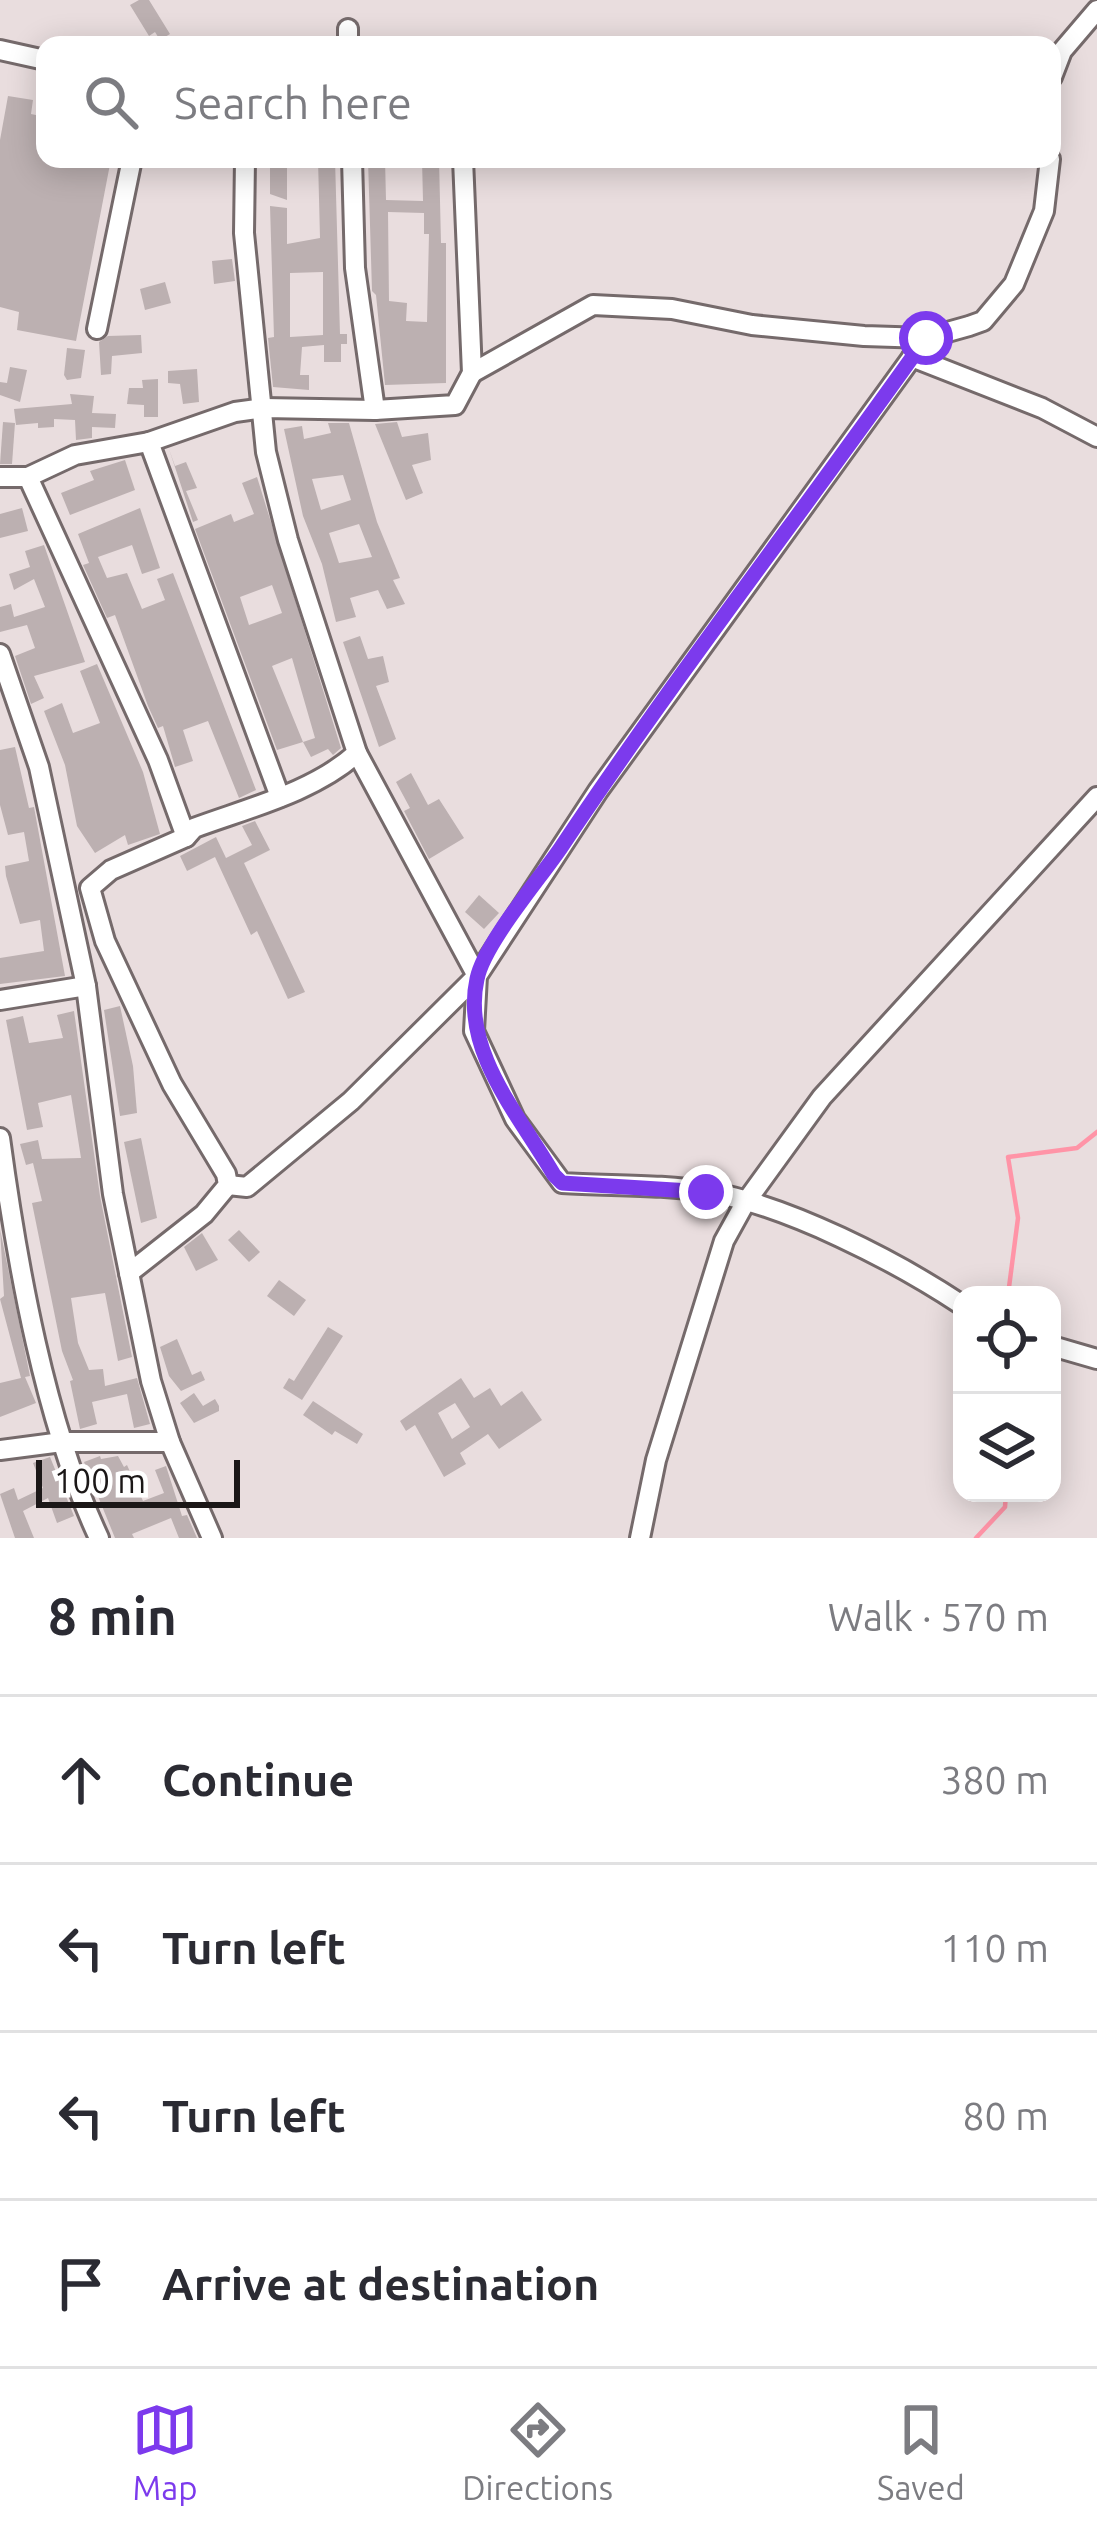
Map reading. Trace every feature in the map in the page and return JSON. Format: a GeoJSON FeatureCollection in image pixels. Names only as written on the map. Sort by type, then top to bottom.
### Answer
{"type":"FeatureCollection","features":[{"type":"Feature","properties":{"kind":"street"},"geometry":{"type":"LineString","coordinates":[[1061,54],[1097,10]]}},
{"type":"Feature","properties":{"kind":"street"},"geometry":{"type":"LineString","coordinates":[[0,50],[36,58]]}},
{"type":"Feature","properties":{"kind":"street"},"geometry":{"type":"LineString","coordinates":[[97,329],[131,168]]}},
{"type":"Feature","properties":{"kind":"street"},"geometry":{"type":"LineString","coordinates":[[245,168],[244,233],[266,452],[289,541],[358,753],[477,976],[474,1031],[515,1119],[562,1183],[706,1192],[745,1203],[822,1228],[953,1300]]}},
{"type":"Feature","properties":{"kind":"street"},"geometry":{"type":"LineString","coordinates":[[352,168],[355,268],[375,410]]}},
{"type":"Feature","properties":{"kind":"street"},"geometry":{"type":"LineString","coordinates":[[0,477],[28,477],[75,455],[149,442],[236,412],[455,405],[472,373],[463,168]]}},
{"type":"Feature","properties":{"kind":"street"},"geometry":{"type":"LineString","coordinates":[[472,373],[593,304],[672,310],[752,325],[926,338],[982,321],[1014,284],[1043,211],[1049,168]]}},
{"type":"Feature","properties":{"kind":"street"},"geometry":{"type":"LineString","coordinates":[[228,1185],[247,1187],[351,1101],[477,976],[609,775],[926,338]]}},
{"type":"Feature","properties":{"kind":"street"},"geometry":{"type":"LineString","coordinates":[[912,357],[1042,408],[1097,437]]}},
{"type":"Feature","properties":{"kind":"street"},"geometry":{"type":"LineString","coordinates":[[149,442],[280,796]]}},
{"type":"Feature","properties":{"kind":"street"},"geometry":{"type":"LineString","coordinates":[[28,477],[158,760],[186,837]]}},
{"type":"Feature","properties":{"kind":"street"},"geometry":{"type":"LineString","coordinates":[[0,654],[39,767],[86,986],[113,1194],[151,1381],[170,1442],[212,1538]]}},
{"type":"Feature","properties":{"kind":"street"},"geometry":{"type":"LineString","coordinates":[[129,1273],[204,1214],[228,1185],[172,1084],[105,941],[90,888],[95,880],[186,837],[194,828],[280,796],[341,767],[358,753]]}},
{"type":"Feature","properties":{"kind":"street"},"geometry":{"type":"LineString","coordinates":[[640,1538],[656,1460],[724,1241],[745,1203],[822,1096],[1097,797]]}},
{"type":"Feature","properties":{"kind":"street"},"geometry":{"type":"LineString","coordinates":[[0,1000],[86,986]]}},
{"type":"Feature","properties":{"kind":"street"},"geometry":{"type":"LineString","coordinates":[[0,1138],[18,1252],[62,1442],[99,1538]]}},
{"type":"Feature","properties":{"kind":"street"},"geometry":{"type":"LineString","coordinates":[[1061,1349],[1097,1359]]}},
{"type":"Feature","properties":{"kind":"street"},"geometry":{"type":"LineString","coordinates":[[0,1450],[62,1442],[170,1442]]}},
{"type":"Feature","properties":{"kind":"building"},"geometry":{"type":"Polygon","coordinates":[[[149,0],[170,34],[149,36],[130,5],[149,0]]]}},
{"type":"Feature","properties":{"kind":"building"},"geometry":{"type":"Polygon","coordinates":[[[8,96],[33,100],[36,168],[109,168],[76,341],[17,330],[19,312],[0,307],[0,140],[8,96]]]}},
{"type":"Feature","properties":{"kind":"building"},"geometry":{"type":"Polygon","coordinates":[[[270,168],[287,168],[287,200],[270,194],[270,168]]]}},
{"type":"Feature","properties":{"kind":"building"},"geometry":{"type":"Polygon","coordinates":[[[318,168],[335,168],[340,334],[347,334],[347,344],[341,344],[341,362],[324,362],[324,345],[302,347],[300,375],[309,375],[309,390],[273,387],[268,338],[274,337],[270,206],[287,208],[287,244],[320,238],[318,168]],[[323,272],[290,273],[290,337],[323,335],[323,272]]]}},
{"type":"Feature","properties":{"kind":"building"},"geometry":{"type":"Polygon","coordinates":[[[368,168],[385,168],[386,200],[423,201],[422,168],[439,168],[441,243],[446,243],[446,383],[385,385],[372,291],[368,168]],[[388,212],[389,301],[407,303],[406,321],[427,322],[429,234],[424,234],[424,213],[388,212]]]}},
{"type":"Feature","properties":{"kind":"building"},"geometry":{"type":"Polygon","coordinates":[[[232,259],[235,281],[214,284],[212,261],[232,259]]]}},
{"type":"Feature","properties":{"kind":"building"},"geometry":{"type":"Polygon","coordinates":[[[165,282],[171,303],[145,310],[140,289],[165,282]]]}},
{"type":"Feature","properties":{"kind":"building"},"geometry":{"type":"Polygon","coordinates":[[[141,335],[142,353],[112,356],[111,374],[101,375],[99,342],[108,336],[141,335]]]}},
{"type":"Feature","properties":{"kind":"building"},"geometry":{"type":"Polygon","coordinates":[[[67,348],[85,350],[81,378],[67,380],[64,375],[67,348]]]}},
{"type":"Feature","properties":{"kind":"building"},"geometry":{"type":"Polygon","coordinates":[[[10,367],[27,370],[20,402],[0,395],[0,382],[7,383],[10,367]]]}},
{"type":"Feature","properties":{"kind":"building"},"geometry":{"type":"Polygon","coordinates":[[[197,369],[199,402],[183,404],[180,384],[168,383],[168,371],[197,369]]]}},
{"type":"Feature","properties":{"kind":"building"},"geometry":{"type":"Polygon","coordinates":[[[158,379],[158,417],[144,417],[144,405],[127,404],[129,388],[143,388],[142,380],[158,379]]]}},
{"type":"Feature","properties":{"kind":"building"},"geometry":{"type":"Polygon","coordinates":[[[70,394],[94,396],[92,413],[116,414],[115,428],[92,427],[92,438],[76,440],[75,420],[54,419],[54,427],[16,425],[14,409],[72,404],[70,394]]]}},
{"type":"Feature","properties":{"kind":"building"},"geometry":{"type":"Polygon","coordinates":[[[3,422],[15,423],[12,464],[0,464],[3,422]]]}},
{"type":"Feature","properties":{"kind":"building"},"geometry":{"type":"Polygon","coordinates":[[[397,422],[402,437],[428,433],[431,460],[412,465],[423,493],[406,500],[375,424],[397,422]]]}},
{"type":"Feature","properties":{"kind":"building"},"geometry":{"type":"Polygon","coordinates":[[[328,423],[349,423],[377,522],[400,578],[393,580],[405,604],[387,609],[378,590],[350,598],[356,617],[336,622],[322,564],[303,516],[284,429],[302,426],[304,439],[331,433],[328,423]],[[343,475],[312,479],[321,510],[351,500],[343,475]],[[359,524],[329,533],[339,563],[372,557],[359,524]]]}},
{"type":"Feature","properties":{"kind":"building"},"geometry":{"type":"Polygon","coordinates":[[[169,449],[175,466],[186,462],[197,488],[186,491],[198,520],[193,522],[169,449]]]}},
{"type":"Feature","properties":{"kind":"building"},"geometry":{"type":"Polygon","coordinates":[[[125,460],[135,490],[70,515],[61,493],[94,480],[90,471],[125,460]]]}},
{"type":"Feature","properties":{"kind":"building"},"geometry":{"type":"Polygon","coordinates":[[[257,477],[341,748],[333,755],[328,749],[311,757],[303,742],[277,750],[195,529],[231,514],[234,522],[254,514],[242,483],[257,477]],[[272,585],[240,597],[249,625],[282,613],[272,585]],[[292,658],[272,666],[303,742],[315,738],[292,658]]]}},
{"type":"Feature","properties":{"kind":"building"},"geometry":{"type":"Polygon","coordinates":[[[22,508],[28,531],[0,538],[0,514],[22,508]]]}},
{"type":"Feature","properties":{"kind":"building"},"geometry":{"type":"Polygon","coordinates":[[[140,508],[160,568],[142,574],[132,545],[98,557],[107,578],[127,573],[142,609],[165,600],[157,579],[173,573],[256,790],[239,798],[208,721],[183,730],[193,761],[175,767],[163,726],[158,728],[148,706],[115,615],[107,618],[83,565],[89,563],[78,534],[140,508]]]}},
{"type":"Feature","properties":{"kind":"building"},"geometry":{"type":"Polygon","coordinates":[[[44,545],[85,662],[34,676],[44,698],[31,704],[15,656],[35,648],[27,625],[0,632],[0,607],[11,604],[14,617],[45,607],[34,579],[14,590],[9,574],[30,567],[25,551],[44,545]]]}},
{"type":"Feature","properties":{"kind":"building"},"geometry":{"type":"Polygon","coordinates":[[[360,636],[368,659],[383,656],[389,682],[376,686],[396,739],[379,747],[343,642],[360,636]]]}},
{"type":"Feature","properties":{"kind":"building"},"geometry":{"type":"Polygon","coordinates":[[[97,664],[143,772],[160,834],[128,845],[125,835],[95,853],[77,826],[65,765],[44,711],[62,703],[73,733],[100,723],[80,671],[97,664]]]}},
{"type":"Feature","properties":{"kind":"building"},"geometry":{"type":"Polygon","coordinates":[[[15,747],[29,808],[34,807],[65,976],[0,984],[0,958],[44,951],[40,920],[20,924],[6,876],[5,866],[29,861],[24,832],[8,835],[0,805],[0,750],[15,747]]]}},
{"type":"Feature","properties":{"kind":"building"},"geometry":{"type":"Polygon","coordinates":[[[411,773],[428,805],[439,799],[464,838],[429,859],[404,811],[410,808],[396,782],[411,773]]]}},
{"type":"Feature","properties":{"kind":"building"},"geometry":{"type":"Polygon","coordinates":[[[255,821],[270,850],[244,863],[305,992],[288,999],[257,931],[251,935],[215,857],[187,871],[180,856],[216,837],[226,858],[252,845],[242,826],[255,821]]]}},
{"type":"Feature","properties":{"kind":"building"},"geometry":{"type":"Polygon","coordinates":[[[479,895],[499,913],[484,929],[465,912],[479,895]]]}},
{"type":"Feature","properties":{"kind":"building"},"geometry":{"type":"Polygon","coordinates":[[[120,1006],[137,1113],[120,1116],[104,1010],[120,1006]]]}},
{"type":"Feature","properties":{"kind":"building"},"geometry":{"type":"Polygon","coordinates":[[[74,1011],[100,1196],[132,1357],[118,1361],[105,1293],[71,1298],[78,1343],[89,1370],[103,1369],[105,1386],[137,1378],[150,1424],[134,1428],[127,1394],[92,1402],[97,1424],[80,1429],[32,1203],[42,1201],[33,1163],[26,1165],[20,1144],[38,1140],[42,1159],[81,1158],[71,1095],[38,1103],[43,1127],[27,1130],[6,1020],[23,1016],[29,1043],[63,1038],[57,1015],[74,1011]]]}},
{"type":"Feature","properties":{"kind":"building"},"geometry":{"type":"Polygon","coordinates":[[[141,1138],[157,1218],[141,1223],[124,1142],[141,1138]]]}},
{"type":"Feature","properties":{"kind":"building"},"geometry":{"type":"Polygon","coordinates":[[[0,1229],[30,1376],[25,1377],[36,1403],[0,1417],[0,1383],[21,1378],[0,1299],[4,1296],[0,1229]]]}},
{"type":"Feature","properties":{"kind":"building"},"geometry":{"type":"Polygon","coordinates":[[[239,1230],[260,1252],[249,1262],[228,1240],[239,1230]]]}},
{"type":"Feature","properties":{"kind":"building"},"geometry":{"type":"Polygon","coordinates":[[[202,1233],[218,1260],[196,1271],[184,1247],[202,1233]]]}},
{"type":"Feature","properties":{"kind":"building"},"geometry":{"type":"Polygon","coordinates":[[[279,1280],[306,1300],[294,1316],[267,1296],[279,1280]]]}},
{"type":"Feature","properties":{"kind":"building"},"geometry":{"type":"Polygon","coordinates":[[[328,1327],[343,1336],[302,1400],[283,1388],[289,1378],[294,1381],[328,1327]]]}},
{"type":"Feature","properties":{"kind":"building"},"geometry":{"type":"Polygon","coordinates":[[[177,1339],[192,1375],[201,1371],[205,1380],[181,1391],[169,1376],[160,1347],[177,1339]]]}},
{"type":"Feature","properties":{"kind":"building"},"geometry":{"type":"Polygon","coordinates":[[[461,1378],[474,1398],[490,1388],[501,1406],[522,1391],[542,1420],[499,1449],[488,1434],[460,1453],[466,1464],[444,1477],[415,1425],[406,1431],[400,1421],[461,1378]],[[455,1403],[438,1413],[452,1439],[470,1427],[455,1403]]]}},
{"type":"Feature","properties":{"kind":"building"},"geometry":{"type":"Polygon","coordinates":[[[194,1393],[203,1406],[215,1399],[219,1411],[194,1423],[180,1403],[194,1393]]]}},
{"type":"Feature","properties":{"kind":"building"},"geometry":{"type":"Polygon","coordinates":[[[313,1401],[363,1434],[357,1444],[335,1431],[332,1435],[303,1415],[313,1401]]]}},
{"type":"Feature","properties":{"kind":"building"},"geometry":{"type":"Polygon","coordinates":[[[118,1456],[127,1465],[143,1501],[164,1493],[155,1470],[166,1466],[182,1516],[187,1515],[197,1538],[179,1538],[171,1518],[132,1534],[134,1538],[115,1538],[84,1462],[118,1456]]]}},
{"type":"Feature","properties":{"kind":"building"},"geometry":{"type":"Polygon","coordinates":[[[50,1457],[74,1516],[57,1523],[48,1498],[23,1511],[34,1538],[15,1538],[0,1494],[14,1488],[18,1500],[43,1488],[33,1463],[50,1457]]]}},
{"type":"Feature","properties":{"kind":"waterway"},"geometry":{"type":"LineString","coordinates":[[1009,1286],[1018,1218],[1008,1157],[1077,1148],[1097,1132]]}},
{"type":"Feature","properties":{"kind":"waterway"},"geometry":{"type":"LineString","coordinates":[[976,1538],[1005,1502]]}},
{"type":"Feature","properties":{"kind":"route"},"geometry":{"type":"LineString","coordinates":[[706,1192],[562,1183],[515,1119],[474,1031],[477,976],[644,726],[926,338]]}}]}
